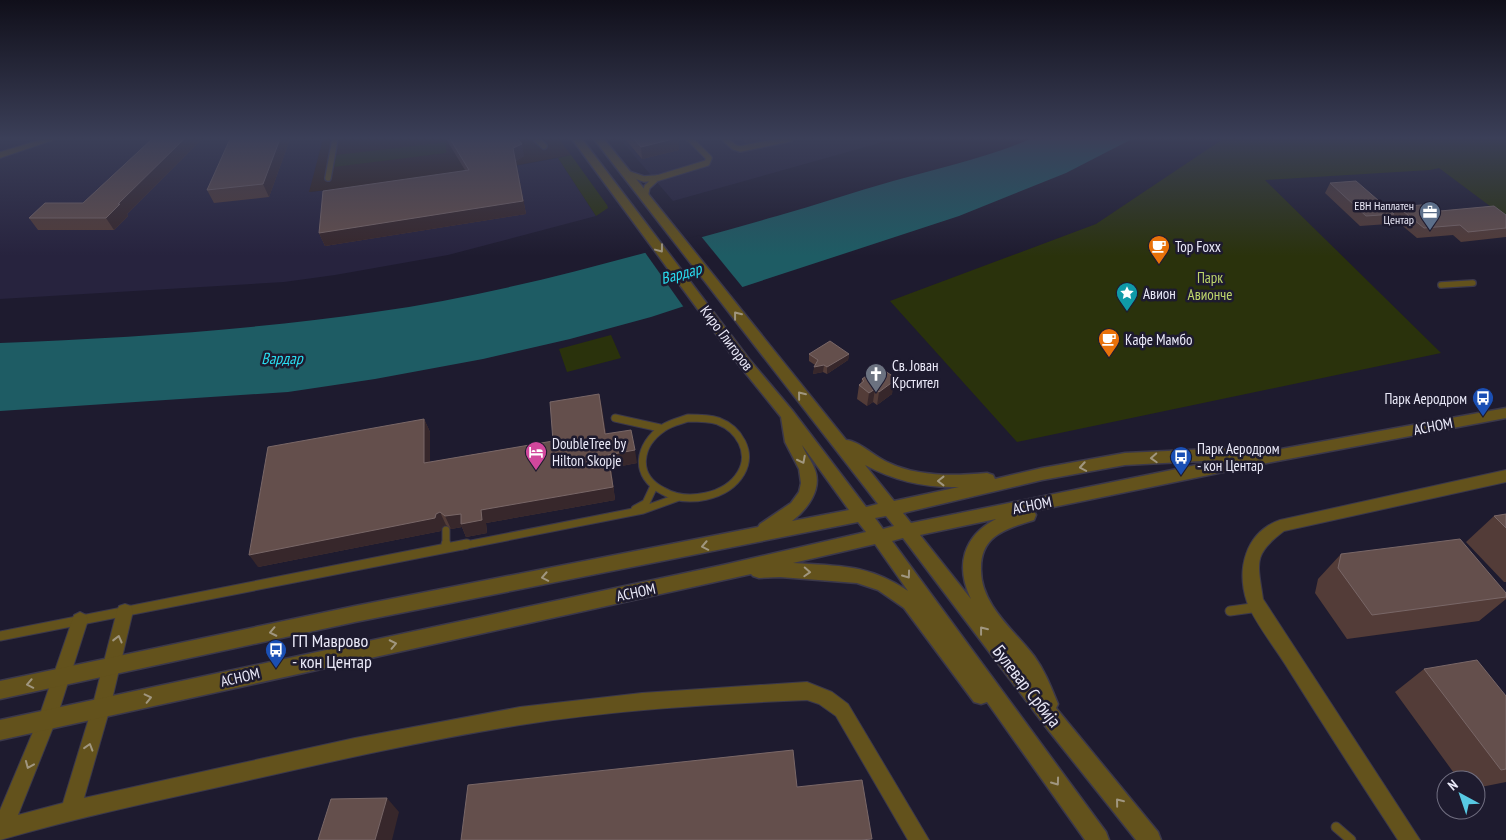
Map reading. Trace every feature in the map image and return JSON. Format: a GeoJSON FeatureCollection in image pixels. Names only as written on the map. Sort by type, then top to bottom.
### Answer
{"type":"FeatureCollection","features":[{"type":"Feature","properties":{"kind":"street","name":"Киро Глигоров"},"geometry":{"type":"LineString","coordinates":[[607,178],[744,362],[787,414],[878,536]]}},
{"type":"Feature","properties":{"kind":"street","name":"Киро Глигоров"},"geometry":{"type":"LineString","coordinates":[[630,178],[832,433],[906,530]]}},
{"type":"Feature","properties":{"kind":"street","name":"АСНОМ"},"geometry":{"type":"LineString","coordinates":[[0,730],[724,573],[847,542],[1133,486],[1272,456],[1506,413]]}},
{"type":"Feature","properties":{"kind":"street"},"geometry":{"type":"LineString","coordinates":[[752,536],[786,518],[798,507],[807,489],[808,473],[794,445],[787,414]]}},
{"type":"Feature","properties":{"kind":"street"},"geometry":{"type":"LineString","coordinates":[[832,433],[870,462],[890,471],[926,481],[969,481],[1042,474]]}},
{"type":"Feature","properties":{"kind":"street","name":"АСНОМ"},"geometry":{"type":"LineString","coordinates":[[0,690],[355,614],[861,514],[1042,474],[1125,459],[1231,454],[1272,456]]}},
{"type":"Feature","properties":{"kind":"street"},"geometry":{"type":"LineString","coordinates":[[1410,840],[1330,720],[1255,601],[1250,566],[1254,551],[1262,539],[1280,526],[1506,476]]}},
{"type":"Feature","properties":{"kind":"street"},"geometry":{"type":"LineString","coordinates":[[1056,724],[1035,675],[1003,634],[976,594],[970,571],[973,550],[984,534],[1001,523],[1025,515],[1086,501],[1133,486]]}},
{"type":"Feature","properties":{"kind":"street","name":"Булевар Србија"},"geometry":{"type":"LineString","coordinates":[[906,530],[1056,724],[1150,840]]}},
{"type":"Feature","properties":{"kind":"street","name":"Булевар Србија"},"geometry":{"type":"LineString","coordinates":[[878,536],[1098,840]]}},
{"type":"Feature","properties":{"kind":"street"},"geometry":{"type":"LineString","coordinates":[[724,573],[780,570],[826,573],[857,576],[884,584],[910,602],[991,707],[1027,742]]}},
{"type":"Feature","properties":{"kind":"street"},"geometry":{"type":"LineString","coordinates":[[70,811],[101,708],[125,611]]}},
{"type":"Feature","properties":{"kind":"street"},"geometry":{"type":"LineString","coordinates":[[1,829],[47,720],[80,620]]}},
{"type":"Feature","properties":{"kind":"street"},"geometry":{"type":"LineString","coordinates":[[1,829],[70,811],[406,736],[480,722],[678,698],[807,691],[819,694],[833,701],[842,710],[919,840]]}},
{"type":"Feature","properties":{"kind":"lane"},"geometry":{"type":"LineString","coordinates":[[642,178],[655,178]]}},
{"type":"Feature","properties":{"kind":"lane"},"geometry":{"type":"LineString","coordinates":[[648,200],[647,187],[658,178]]}},
{"type":"Feature","properties":{"kind":"lane"},"geometry":{"type":"LineString","coordinates":[[1441,285],[1473,283]]}},
{"type":"Feature","properties":{"kind":"lane"},"geometry":{"type":"LineString","coordinates":[[615,418],[660,428]]}},
{"type":"Feature","properties":{"kind":"lane"},"geometry":{"type":"LineString","coordinates":[[688,418],[703,418],[730,426],[739,435],[745,446],[747,457],[744,469],[737,480],[725,489],[711,495],[695,498],[679,497],[665,493],[654,486],[645,476],[641,463],[642,450],[649,438],[660,428],[688,418]]}},
{"type":"Feature","properties":{"kind":"lane"},"geometry":{"type":"LineString","coordinates":[[630,512],[646,502],[654,486]]}},
{"type":"Feature","properties":{"kind":"lane"},"geometry":{"type":"LineString","coordinates":[[0,636],[643,510],[679,497]]}},
{"type":"Feature","properties":{"kind":"lane"},"geometry":{"type":"LineString","coordinates":[[446,530],[446,548]]}},
{"type":"Feature","properties":{"kind":"lane"},"geometry":{"type":"LineString","coordinates":[[1230,611],[1259,607]]}},
{"type":"Feature","properties":{"kind":"lane"},"geometry":{"type":"LineString","coordinates":[[1336,827],[1351,840]]}},
{"type":"Feature","properties":{"kind":"shaded area"},"geometry":{"type":"Polygon","coordinates":[[[0,178],[313,178],[310,192],[433,178],[571,178],[596,216],[448,255],[335,275],[284,282],[0,299],[0,178]]]}},
{"type":"Feature","properties":{"kind":"shaded area"},"geometry":{"type":"Polygon","coordinates":[[[313,178],[433,178],[309,192],[313,178]]]}},
{"type":"Feature","properties":{"kind":"shaded area"},"geometry":{"type":"Polygon","coordinates":[[[654,178],[754,178],[673,201],[654,178]]]}},
{"type":"Feature","properties":{"kind":"green space"},"geometry":{"type":"Polygon","coordinates":[[[571,178],[588,178],[607,205],[608,208],[596,216],[571,178]]]}},
{"type":"Feature","properties":{"kind":"green space","name":"Парк Авионче"},"geometry":{"type":"Polygon","coordinates":[[[1164,178],[1295,178],[1265,180],[1441,353],[1017,442],[890,301],[1096,224],[1164,178]]]}},
{"type":"Feature","properties":{"kind":"green space","name":"Парк Авионче"},"geometry":{"type":"Polygon","coordinates":[[[1453,178],[1506,178],[1506,218],[1453,178]]]}},
{"type":"Feature","properties":{"kind":"green space"},"geometry":{"type":"Polygon","coordinates":[[[611,335],[621,358],[567,372],[559,349],[611,335]]]}},
{"type":"Feature","properties":{"kind":"water","name":"Вардар"},"geometry":{"type":"Polygon","coordinates":[[[903,178],[1053,178],[959,216],[651,317],[570,339],[483,359],[375,379],[288,392],[0,411],[0,343],[141,336],[282,324],[426,304],[577,271],[777,216],[903,178]]]}},
{"type":"Feature","properties":{"kind":"pier"},"geometry":{"type":"Polygon","coordinates":[[[700,235],[744,289],[685,309],[644,251],[700,235]]]}},
{"type":"Feature","properties":{"kind":"building"},"geometry":{"type":"Polygon","coordinates":[[[110,178],[144,178],[106,218],[29,218],[45,203],[83,203],[110,178]]]}},
{"type":"Feature","properties":{"kind":"building"},"geometry":{"type":"Polygon","coordinates":[[[212,178],[265,178],[263,184],[207,190],[212,178]]]}},
{"type":"Feature","properties":{"kind":"building"},"geometry":{"type":"Polygon","coordinates":[[[412,178],[519,178],[523,201],[319,233],[323,191],[412,178]]]}},
{"type":"Feature","properties":{"kind":"building"},"geometry":{"type":"Polygon","coordinates":[[[1356,181],[1394,214],[1366,216],[1330,183],[1356,181]]]}},
{"type":"Feature","properties":{"kind":"building"},"geometry":{"type":"Polygon","coordinates":[[[1432,204],[1440,211],[1494,206],[1506,215],[1506,228],[1468,232],[1460,225],[1424,228],[1398,207],[1432,204]]]}},
{"type":"Feature","properties":{"kind":"building"},"geometry":{"type":"Polygon","coordinates":[[[830,341],[849,354],[827,367],[824,365],[814,367],[818,360],[809,354],[830,341]]]}},
{"type":"Feature","properties":{"kind":"building"},"geometry":{"type":"Polygon","coordinates":[[[876,369],[880,371],[882,369],[894,377],[892,379],[894,381],[879,392],[875,389],[869,393],[859,385],[864,381],[862,379],[876,369]]]}},
{"type":"Feature","properties":{"kind":"building"},"geometry":{"type":"Polygon","coordinates":[[[599,394],[605,434],[631,430],[635,450],[608,455],[613,487],[481,510],[482,520],[461,524],[461,514],[445,516],[440,512],[436,514],[435,518],[249,555],[268,447],[424,419],[424,463],[553,441],[550,402],[599,394]]]}},
{"type":"Feature","properties":{"kind":"building"},"geometry":{"type":"Polygon","coordinates":[[[1506,514],[1506,528],[1494,516],[1506,514]]]}},
{"type":"Feature","properties":{"kind":"building"},"geometry":{"type":"Polygon","coordinates":[[[1460,539],[1506,593],[1506,597],[1372,615],[1338,568],[1341,554],[1460,539]]]}},
{"type":"Feature","properties":{"kind":"building"},"geometry":{"type":"Polygon","coordinates":[[[1477,660],[1506,696],[1506,769],[1501,770],[1424,669],[1477,660]]]}},
{"type":"Feature","properties":{"kind":"building"},"geometry":{"type":"Polygon","coordinates":[[[793,750],[797,787],[862,780],[872,839],[461,840],[468,785],[793,750]]]}},
{"type":"Feature","properties":{"kind":"building"},"geometry":{"type":"Polygon","coordinates":[[[387,798],[375,840],[318,840],[331,799],[387,798]]]}},
{"type":"Feature","properties":{"kind":"place","name":"ЕВН Наплатен Центар"},"geometry":{"type":"Point","coordinates":[1430,231]}},
{"type":"Feature","properties":{"kind":"place","name":"Top Foxx"},"geometry":{"type":"Point","coordinates":[1159,265]}},
{"type":"Feature","properties":{"kind":"place","name":"Авион"},"geometry":{"type":"Point","coordinates":[1127,312]}},
{"type":"Feature","properties":{"kind":"place","name":"Кафе Мамбо"},"geometry":{"type":"Point","coordinates":[1109,358]}},
{"type":"Feature","properties":{"kind":"place","name":"Св. Јован Крстител"},"geometry":{"type":"Point","coordinates":[876,393]}},
{"type":"Feature","properties":{"kind":"place","name":"Парк Аеродром"},"geometry":{"type":"Point","coordinates":[1483,417]}},
{"type":"Feature","properties":{"kind":"place","name":"DoubleTree by Hilton Skopje"},"geometry":{"type":"Point","coordinates":[536,471]}},
{"type":"Feature","properties":{"kind":"place","name":"Парк Аеродром - кон Центар"},"geometry":{"type":"Point","coordinates":[1181,476]}},
{"type":"Feature","properties":{"kind":"place","name":"ГП Маврово - кон Центар"},"geometry":{"type":"Point","coordinates":[276,669]}}]}
